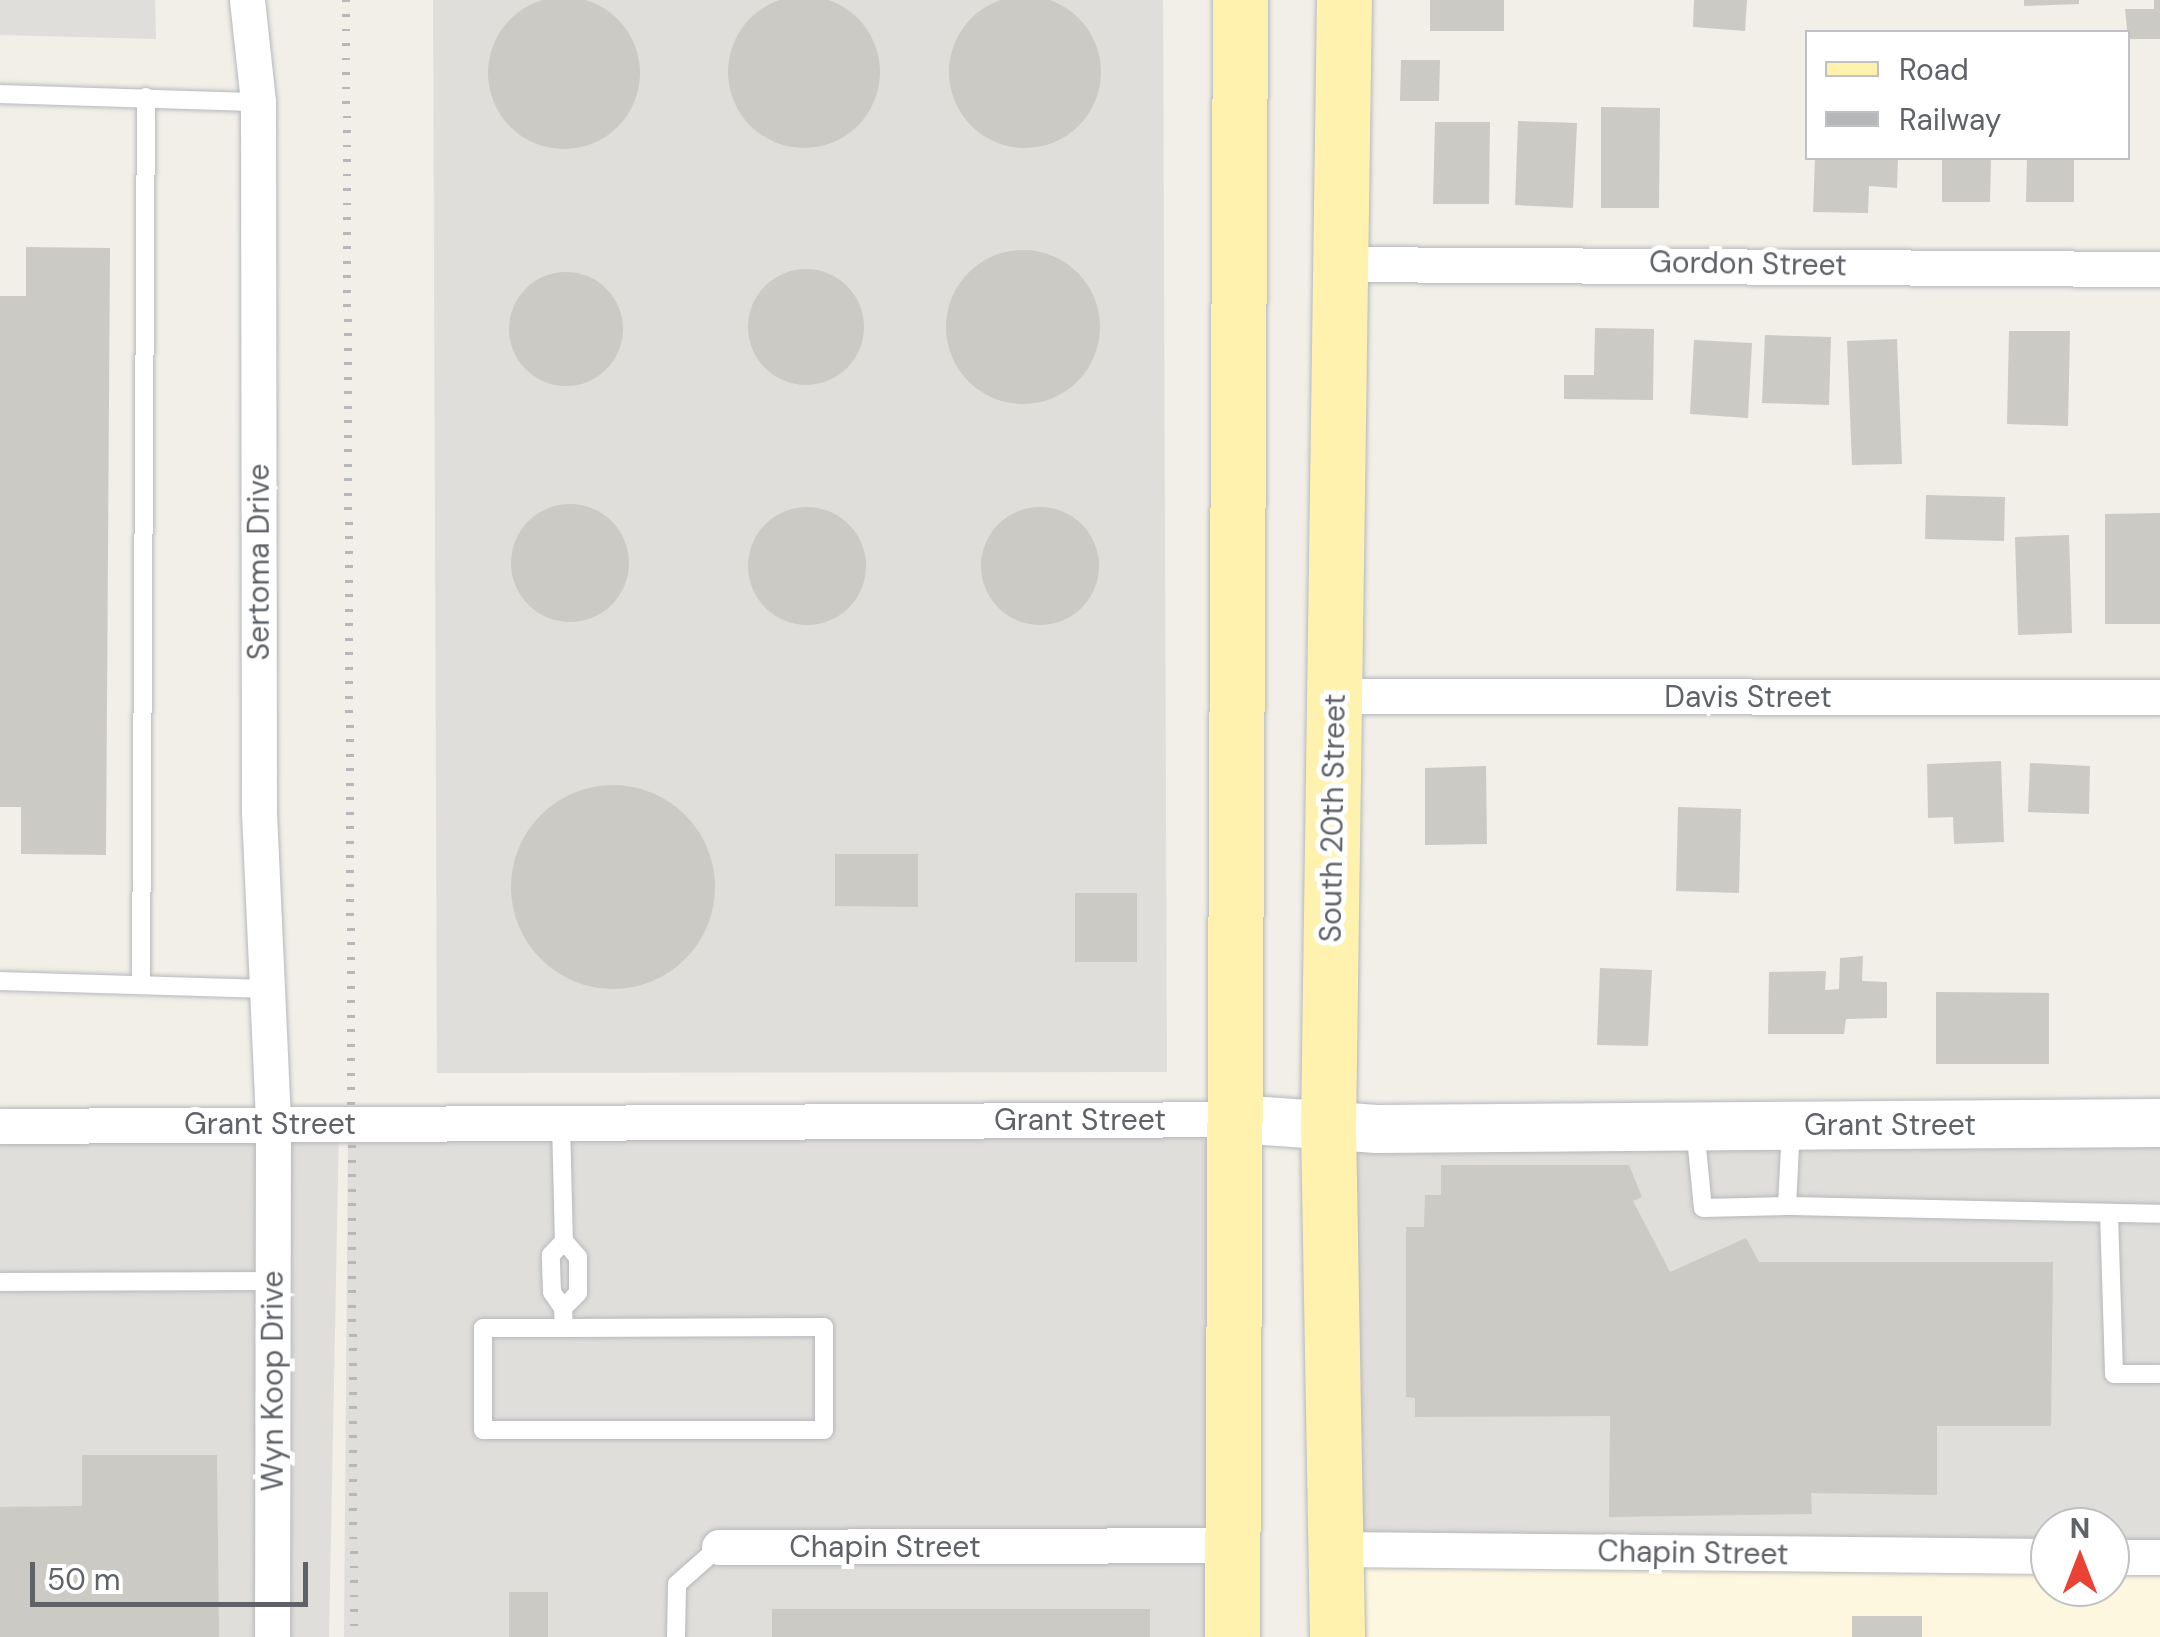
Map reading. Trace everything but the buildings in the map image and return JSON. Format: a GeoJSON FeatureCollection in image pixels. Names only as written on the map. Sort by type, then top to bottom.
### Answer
{"type":"FeatureCollection","features":[{"type":"Feature","properties":{"kind":"main road"},"geometry":{"type":"LineString","coordinates":[[1232,1637],[1238,1119],[1240,0]]}},
{"type":"Feature","properties":{"kind":"main road","name":"South 20th Street"},"geometry":{"type":"LineString","coordinates":[[1337,1637],[1328,1127],[1336,696],[1336,264],[1344,0]]}},
{"type":"Feature","properties":{"kind":"street","name":"Sertoma Drive"},"geometry":{"type":"LineString","coordinates":[[246,0],[258,102],[259,812],[273,1124]]}},
{"type":"Feature","properties":{"kind":"street","name":"Gordon Street"},"geometry":{"type":"LineString","coordinates":[[1336,264],[2160,269]]}},
{"type":"Feature","properties":{"kind":"street","name":"Davis Street"},"geometry":{"type":"LineString","coordinates":[[1336,696],[2160,698]]}},
{"type":"Feature","properties":{"kind":"street","name":"Grant Street"},"geometry":{"type":"LineString","coordinates":[[0,1126],[1238,1119],[1328,1127],[2160,1123]]}},
{"type":"Feature","properties":{"kind":"street","name":"Wyn Koop Drive"},"geometry":{"type":"LineString","coordinates":[[272,1637],[273,1124]]}},
{"type":"Feature","properties":{"kind":"street","name":"Chapin Street"},"geometry":{"type":"LineString","coordinates":[[719,1547],[1231,1545]]}},
{"type":"Feature","properties":{"kind":"street","name":"Chapin Street"},"geometry":{"type":"LineString","coordinates":[[1336,1549],[2030,1556]]}},
{"type":"Feature","properties":{"kind":"street"},"geometry":{"type":"LineString","coordinates":[[2130,1557],[2160,1557]]}},
{"type":"Feature","properties":{"kind":"lane"},"geometry":{"type":"LineString","coordinates":[[0,94],[258,102]]}},
{"type":"Feature","properties":{"kind":"lane"},"geometry":{"type":"LineString","coordinates":[[141,984],[146,97]]}},
{"type":"Feature","properties":{"kind":"lane"},"geometry":{"type":"LineString","coordinates":[[0,981],[266,989]]}},
{"type":"Feature","properties":{"kind":"lane"},"geometry":{"type":"LineString","coordinates":[[562,1122],[564,1241],[578,1257],[578,1293],[563,1308]]}},
{"type":"Feature","properties":{"kind":"lane"},"geometry":{"type":"LineString","coordinates":[[1695,1126],[1703,1208],[1787,1206],[2160,1214]]}},
{"type":"Feature","properties":{"kind":"lane"},"geometry":{"type":"LineString","coordinates":[[1787,1206],[1792,1126]]}},
{"type":"Feature","properties":{"kind":"lane"},"geometry":{"type":"LineString","coordinates":[[2109,1212],[2114,1374],[2160,1374]]}},
{"type":"Feature","properties":{"kind":"lane"},"geometry":{"type":"LineString","coordinates":[[564,1241],[551,1256],[552,1292],[563,1308],[564,1328]]}},
{"type":"Feature","properties":{"kind":"lane"},"geometry":{"type":"LineString","coordinates":[[0,1282],[273,1281]]}},
{"type":"Feature","properties":{"kind":"lane"},"geometry":{"type":"LineString","coordinates":[[824,1327],[824,1430],[483,1430],[483,1328],[564,1328],[824,1327]]}},
{"type":"Feature","properties":{"kind":"lane"},"geometry":{"type":"LineString","coordinates":[[676,1637],[677,1584],[719,1547]]}},
{"type":"Feature","properties":{"kind":"shaded area"},"geometry":{"type":"Polygon","coordinates":[[[0,0],[155,0],[156,39],[0,35],[0,0]]]}},
{"type":"Feature","properties":{"kind":"shaded area"},"geometry":{"type":"Polygon","coordinates":[[[433,0],[1163,0],[1167,1072],[437,1073],[433,0]]]}},
{"type":"Feature","properties":{"kind":"shaded area"},"geometry":{"type":"Polygon","coordinates":[[[2160,1120],[2160,1557],[2130,1556],[2130,1507],[2030,1507],[2030,1554],[1331,1534],[1331,1134],[2160,1120]]]}},
{"type":"Feature","properties":{"kind":"shaded area"},"geometry":{"type":"Polygon","coordinates":[[[1231,1122],[1224,1637],[344,1637],[348,1127],[1231,1122]]]}},
{"type":"Feature","properties":{"kind":"shaded area"},"geometry":{"type":"Polygon","coordinates":[[[339,1128],[329,1637],[0,1637],[0,1133],[339,1128]]]}},
{"type":"Feature","properties":{"kind":"shaded area"},"geometry":{"type":"Polygon","coordinates":[[[1331,1534],[2030,1551],[2030,1607],[2130,1607],[2130,1553],[2160,1553],[2160,1637],[1333,1637],[1331,1534]]]}},
{"type":"Feature","properties":{"kind":"railway"},"geometry":{"type":"LineString","coordinates":[[346,0],[354,1637]]}}]}
